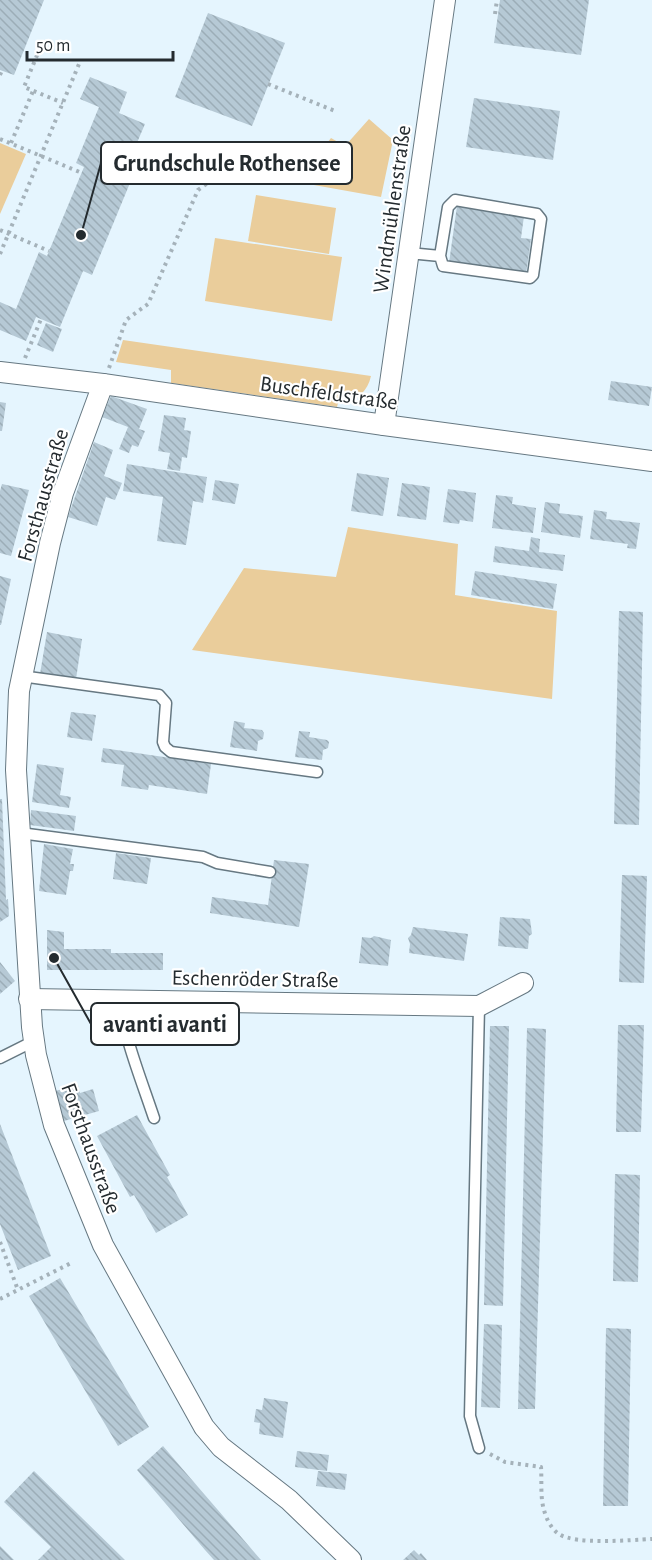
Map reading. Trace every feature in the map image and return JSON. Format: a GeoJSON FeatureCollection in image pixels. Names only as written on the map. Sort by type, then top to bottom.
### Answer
{"type":"FeatureCollection","features":[{"type":"Feature","properties":{"kind":"street","name":"Windmühlenstraße"},"geometry":{"type":"LineString","coordinates":[[384,425],[445,0]]}},
{"type":"Feature","properties":{"kind":"street","name":"Buschfeldstraße"},"geometry":{"type":"LineString","coordinates":[[9,373],[103,384],[652,461]]}},
{"type":"Feature","properties":{"kind":"street","name":"Forsthausstraße"},"geometry":{"type":"LineString","coordinates":[[103,384],[63,493],[21,676],[9,708],[16,770],[29,999],[34,1041],[54,1125],[103,1245],[204,1426],[221,1447],[289,1500],[351,1560]]}},
{"type":"Feature","properties":{"kind":"street","name":"Eschenröder Straße"},"geometry":{"type":"LineString","coordinates":[[29,999],[479,1006],[523,983]]}},
{"type":"Feature","properties":{"kind":"lane"},"geometry":{"type":"LineString","coordinates":[[455,200],[537,214],[541,219],[533,275],[530,278],[443,266],[440,256],[448,207],[455,200]]}},
{"type":"Feature","properties":{"kind":"lane"},"geometry":{"type":"LineString","coordinates":[[409,253],[440,256]]}},
{"type":"Feature","properties":{"kind":"lane"},"geometry":{"type":"LineString","coordinates":[[21,676],[159,695],[166,703],[163,742],[171,752],[317,772]]}},
{"type":"Feature","properties":{"kind":"lane"},"geometry":{"type":"LineString","coordinates":[[20,833],[203,857],[217,863],[270,872]]}},
{"type":"Feature","properties":{"kind":"lane"},"geometry":{"type":"LineString","coordinates":[[119,999],[121,1013],[154,1118]]}},
{"type":"Feature","properties":{"kind":"lane"},"geometry":{"type":"LineString","coordinates":[[479,1006],[470,1416],[479,1448]]}},
{"type":"Feature","properties":{"kind":"lane"},"geometry":{"type":"LineString","coordinates":[[0,1058],[34,1041]]}},
{"type":"Feature","properties":{"kind":"path"},"geometry":{"type":"LineString","coordinates":[[495,14],[497,0]]}},
{"type":"Feature","properties":{"kind":"path"},"geometry":{"type":"LineString","coordinates":[[40,48],[24,87],[63,103]]}},
{"type":"Feature","properties":{"kind":"path"},"geometry":{"type":"LineString","coordinates":[[0,254],[79,64]]}},
{"type":"Feature","properties":{"kind":"path"},"geometry":{"type":"LineString","coordinates":[[268,84],[336,111]]}},
{"type":"Feature","properties":{"kind":"path"},"geometry":{"type":"LineString","coordinates":[[11,143],[33,91]]}},
{"type":"Feature","properties":{"kind":"path"},"geometry":{"type":"LineString","coordinates":[[0,139],[82,173]]}},
{"type":"Feature","properties":{"kind":"path"},"geometry":{"type":"LineString","coordinates":[[307,147],[314,154]]}},
{"type":"Feature","properties":{"kind":"path"},"geometry":{"type":"LineString","coordinates":[[103,384],[126,320],[148,304],[198,190],[233,165]]}},
{"type":"Feature","properties":{"kind":"path"},"geometry":{"type":"LineString","coordinates":[[0,230],[50,250]]}},
{"type":"Feature","properties":{"kind":"path"},"geometry":{"type":"LineString","coordinates":[[9,373],[41,320]]}},
{"type":"Feature","properties":{"kind":"path"},"geometry":{"type":"LineString","coordinates":[[0,1242],[18,1290]]}},
{"type":"Feature","properties":{"kind":"path"},"geometry":{"type":"LineString","coordinates":[[0,1299],[73,1262]]}},
{"type":"Feature","properties":{"kind":"path"},"geometry":{"type":"LineString","coordinates":[[479,1448],[505,1462],[540,1467],[544,1509],[552,1526],[562,1536],[606,1541],[652,1539]]}},
{"type":"Feature","properties":{"kind":"shaded area"},"geometry":{"type":"Polygon","coordinates":[[[369,119],[393,140],[381,197],[297,182],[331,138],[345,146],[369,119]]]}},
{"type":"Feature","properties":{"kind":"shaded area"},"geometry":{"type":"Polygon","coordinates":[[[0,143],[26,154],[0,214],[0,143]]]}},
{"type":"Feature","properties":{"kind":"shaded area"},"geometry":{"type":"Polygon","coordinates":[[[256,195],[336,208],[329,254],[248,241],[256,195]]]}},
{"type":"Feature","properties":{"kind":"shaded area"},"geometry":{"type":"Polygon","coordinates":[[[215,238],[342,257],[332,321],[205,301],[215,238]]]}},
{"type":"Feature","properties":{"kind":"shaded area"},"geometry":{"type":"Polygon","coordinates":[[[123,340],[371,376],[367,387],[360,395],[351,399],[339,399],[337,407],[171,383],[171,370],[116,362],[123,340]]]}},
{"type":"Feature","properties":{"kind":"shaded area"},"geometry":{"type":"Polygon","coordinates":[[[348,527],[458,544],[455,595],[557,611],[552,699],[192,650],[244,568],[336,577],[348,527]]]}},
{"type":"Feature","properties":{"kind":"building"},"geometry":{"type":"Polygon","coordinates":[[[0,0],[44,0],[14,75],[0,70],[0,0]]]}},
{"type":"Feature","properties":{"kind":"building"},"geometry":{"type":"Polygon","coordinates":[[[500,0],[589,0],[581,55],[494,43],[500,0]]]}},
{"type":"Feature","properties":{"kind":"building"},"geometry":{"type":"Polygon","coordinates":[[[208,13],[285,43],[252,126],[175,97],[208,13]]]}},
{"type":"Feature","properties":{"kind":"building"},"geometry":{"type":"Polygon","coordinates":[[[90,77],[127,92],[119,113],[145,124],[121,180],[130,183],[92,275],[83,271],[60,327],[36,317],[26,341],[0,330],[0,302],[16,309],[39,252],[47,256],[84,167],[76,163],[99,107],[80,99],[90,77]]]}},
{"type":"Feature","properties":{"kind":"building"},"geometry":{"type":"Polygon","coordinates":[[[474,98],[560,111],[553,160],[466,147],[474,98]]]}},
{"type":"Feature","properties":{"kind":"building"},"geometry":{"type":"Polygon","coordinates":[[[457,206],[524,216],[521,238],[531,239],[526,274],[449,263],[457,206]]]}},
{"type":"Feature","properties":{"kind":"building"},"geometry":{"type":"Polygon","coordinates":[[[46,323],[62,329],[53,352],[37,345],[46,323]]]}},
{"type":"Feature","properties":{"kind":"building"},"geometry":{"type":"Polygon","coordinates":[[[611,381],[652,387],[649,406],[608,400],[611,381]]]}},
{"type":"Feature","properties":{"kind":"building"},"geometry":{"type":"Polygon","coordinates":[[[111,396],[147,409],[139,429],[145,431],[138,447],[132,445],[129,453],[119,449],[128,427],[102,417],[111,396]]]}},
{"type":"Feature","properties":{"kind":"building"},"geometry":{"type":"Polygon","coordinates":[[[0,402],[6,403],[2,431],[0,431],[0,402]]]}},
{"type":"Feature","properties":{"kind":"building"},"geometry":{"type":"Polygon","coordinates":[[[164,415],[186,418],[184,430],[191,431],[187,458],[182,457],[180,471],[167,469],[170,453],[158,451],[164,415]]]}},
{"type":"Feature","properties":{"kind":"building"},"geometry":{"type":"Polygon","coordinates":[[[94,442],[113,450],[104,476],[122,483],[115,500],[106,497],[97,526],[68,517],[94,442]]]}},
{"type":"Feature","properties":{"kind":"building"},"geometry":{"type":"Polygon","coordinates":[[[127,464],[207,477],[203,503],[193,501],[186,545],[157,541],[163,497],[123,491],[127,464]]]}},
{"type":"Feature","properties":{"kind":"building"},"geometry":{"type":"Polygon","coordinates":[[[357,473],[389,478],[383,516],[351,511],[357,473]]]}},
{"type":"Feature","properties":{"kind":"building"},"geometry":{"type":"Polygon","coordinates":[[[215,480],[239,484],[235,504],[212,500],[215,480]]]}},
{"type":"Feature","properties":{"kind":"building"},"geometry":{"type":"Polygon","coordinates":[[[402,483],[430,487],[426,520],[397,516],[402,483]]]}},
{"type":"Feature","properties":{"kind":"building"},"geometry":{"type":"Polygon","coordinates":[[[2,484],[29,490],[11,556],[0,553],[2,484]]]}},
{"type":"Feature","properties":{"kind":"building"},"geometry":{"type":"Polygon","coordinates":[[[448,489],[476,493],[473,522],[460,520],[459,524],[443,522],[448,489]]]}},
{"type":"Feature","properties":{"kind":"building"},"geometry":{"type":"Polygon","coordinates":[[[496,495],[513,497],[512,504],[536,508],[533,533],[492,528],[496,495]]]}},
{"type":"Feature","properties":{"kind":"building"},"geometry":{"type":"Polygon","coordinates":[[[545,502],[560,504],[559,513],[583,516],[580,538],[541,532],[545,502]]]}},
{"type":"Feature","properties":{"kind":"building"},"geometry":{"type":"Polygon","coordinates":[[[594,510],[607,512],[606,519],[640,523],[636,549],[627,548],[628,544],[590,539],[594,510]]]}},
{"type":"Feature","properties":{"kind":"building"},"geometry":{"type":"Polygon","coordinates":[[[531,537],[540,539],[539,552],[565,555],[563,571],[493,562],[495,546],[529,551],[531,537]]]}},
{"type":"Feature","properties":{"kind":"building"},"geometry":{"type":"Polygon","coordinates":[[[475,571],[557,584],[553,609],[471,595],[475,571]]]}},
{"type":"Feature","properties":{"kind":"building"},"geometry":{"type":"Polygon","coordinates":[[[0,576],[11,579],[1,625],[0,625],[0,576]]]}},
{"type":"Feature","properties":{"kind":"building"},"geometry":{"type":"Polygon","coordinates":[[[619,611],[643,612],[639,825],[614,824],[619,611]]]}},
{"type":"Feature","properties":{"kind":"building"},"geometry":{"type":"Polygon","coordinates":[[[47,632],[82,639],[76,679],[40,674],[47,632]]]}},
{"type":"Feature","properties":{"kind":"building"},"geometry":{"type":"Polygon","coordinates":[[[71,712],[96,715],[92,741],[67,737],[71,712]]]}},
{"type":"Feature","properties":{"kind":"building"},"geometry":{"type":"Polygon","coordinates":[[[234,721],[245,723],[244,728],[262,730],[263,739],[258,741],[257,751],[230,747],[234,721]]]}},
{"type":"Feature","properties":{"kind":"building"},"geometry":{"type":"Polygon","coordinates":[[[299,731],[310,732],[309,737],[329,742],[328,748],[323,750],[322,760],[295,757],[299,731]]]}},
{"type":"Feature","properties":{"kind":"building"},"geometry":{"type":"Polygon","coordinates":[[[103,748],[211,764],[207,794],[149,785],[148,790],[121,786],[124,765],[101,762],[103,748]]]}},
{"type":"Feature","properties":{"kind":"building"},"geometry":{"type":"Polygon","coordinates":[[[37,764],[64,768],[60,795],[71,797],[69,808],[32,802],[37,764]]]}},
{"type":"Feature","properties":{"kind":"building"},"geometry":{"type":"Polygon","coordinates":[[[0,799],[2,799],[6,900],[8,899],[9,916],[0,922],[0,799]]]}},
{"type":"Feature","properties":{"kind":"building"},"geometry":{"type":"Polygon","coordinates":[[[31,810],[76,816],[74,831],[30,825],[31,810]]]}},
{"type":"Feature","properties":{"kind":"building"},"geometry":{"type":"Polygon","coordinates":[[[44,844],[73,849],[70,864],[74,864],[73,871],[70,871],[66,895],[39,891],[44,844]]]}},
{"type":"Feature","properties":{"kind":"building"},"geometry":{"type":"Polygon","coordinates":[[[116,853],[151,858],[147,884],[113,879],[116,853]]]}},
{"type":"Feature","properties":{"kind":"building"},"geometry":{"type":"Polygon","coordinates":[[[274,860],[309,864],[299,927],[210,913],[212,897],[268,905],[274,860]]]}},
{"type":"Feature","properties":{"kind":"building"},"geometry":{"type":"Polygon","coordinates":[[[622,875],[647,876],[644,983],[619,982],[622,875]]]}},
{"type":"Feature","properties":{"kind":"building"},"geometry":{"type":"Polygon","coordinates":[[[500,917],[530,919],[532,934],[529,936],[528,949],[498,946],[500,917]]]}},
{"type":"Feature","properties":{"kind":"building"},"geometry":{"type":"Polygon","coordinates":[[[413,927],[468,934],[464,961],[409,953],[408,938],[413,927]]]}},
{"type":"Feature","properties":{"kind":"building"},"geometry":{"type":"Polygon","coordinates":[[[47,930],[64,932],[64,949],[111,949],[111,953],[163,953],[163,970],[47,970],[47,930]]]}},
{"type":"Feature","properties":{"kind":"building"},"geometry":{"type":"Polygon","coordinates":[[[374,936],[391,940],[388,966],[359,963],[362,937],[374,936]]]}},
{"type":"Feature","properties":{"kind":"building"},"geometry":{"type":"Polygon","coordinates":[[[0,962],[15,981],[0,994],[0,962]]]}},
{"type":"Feature","properties":{"kind":"building"},"geometry":{"type":"Polygon","coordinates":[[[618,1025],[644,1025],[641,1132],[616,1132],[618,1025]]]}},
{"type":"Feature","properties":{"kind":"building"},"geometry":{"type":"Polygon","coordinates":[[[490,1026],[509,1026],[503,1306],[484,1305],[490,1026]]]}},
{"type":"Feature","properties":{"kind":"building"},"geometry":{"type":"Polygon","coordinates":[[[527,1028],[546,1029],[535,1409],[518,1409],[527,1028]]]}},
{"type":"Feature","properties":{"kind":"building"},"geometry":{"type":"Polygon","coordinates":[[[78,1085],[80,1093],[93,1089],[99,1111],[64,1121],[55,1091],[78,1085]]]}},
{"type":"Feature","properties":{"kind":"building"},"geometry":{"type":"Polygon","coordinates":[[[137,1115],[170,1175],[167,1177],[188,1215],[156,1233],[134,1195],[130,1197],[97,1136],[137,1115]]]}},
{"type":"Feature","properties":{"kind":"building"},"geometry":{"type":"Polygon","coordinates":[[[0,1124],[51,1256],[18,1270],[0,1224],[0,1124]]]}},
{"type":"Feature","properties":{"kind":"building"},"geometry":{"type":"Polygon","coordinates":[[[615,1174],[640,1175],[638,1282],[613,1281],[615,1174]]]}},
{"type":"Feature","properties":{"kind":"building"},"geometry":{"type":"Polygon","coordinates":[[[60,1278],[149,1427],[118,1446],[29,1296],[60,1278]]]}},
{"type":"Feature","properties":{"kind":"building"},"geometry":{"type":"Polygon","coordinates":[[[484,1324],[502,1325],[500,1408],[481,1407],[484,1324]]]}},
{"type":"Feature","properties":{"kind":"building"},"geometry":{"type":"Polygon","coordinates":[[[606,1328],[631,1329],[628,1506],[603,1506],[606,1328]]]}},
{"type":"Feature","properties":{"kind":"building"},"geometry":{"type":"Polygon","coordinates":[[[264,1398],[288,1402],[283,1438],[259,1434],[260,1423],[254,1422],[256,1409],[262,1410],[264,1398]]]}},
{"type":"Feature","properties":{"kind":"building"},"geometry":{"type":"Polygon","coordinates":[[[163,1446],[261,1560],[214,1560],[205,1550],[137,1470],[163,1446]]]}},
{"type":"Feature","properties":{"kind":"building"},"geometry":{"type":"Polygon","coordinates":[[[297,1451],[329,1455],[327,1471],[295,1467],[297,1451]]]}},
{"type":"Feature","properties":{"kind":"building"},"geometry":{"type":"Polygon","coordinates":[[[34,1471],[125,1560],[38,1560],[51,1547],[4,1502],[34,1471]]]}},
{"type":"Feature","properties":{"kind":"building"},"geometry":{"type":"Polygon","coordinates":[[[318,1471],[347,1474],[345,1490],[316,1486],[318,1471]]]}},
{"type":"Feature","properties":{"kind":"building"},"geometry":{"type":"Polygon","coordinates":[[[0,1546],[14,1560],[0,1560],[0,1546]]]}},
{"type":"Feature","properties":{"kind":"building"},"geometry":{"type":"Polygon","coordinates":[[[414,1550],[419,1555],[421,1553],[427,1560],[403,1560],[414,1550]]]}},
{"type":"Feature","properties":{"kind":"place","name":"Grundschule Rothensee"},"geometry":{"type":"Point","coordinates":[81,235]}},
{"type":"Feature","properties":{"kind":"place","name":"avanti avanti"},"geometry":{"type":"Point","coordinates":[54,958]}}]}
